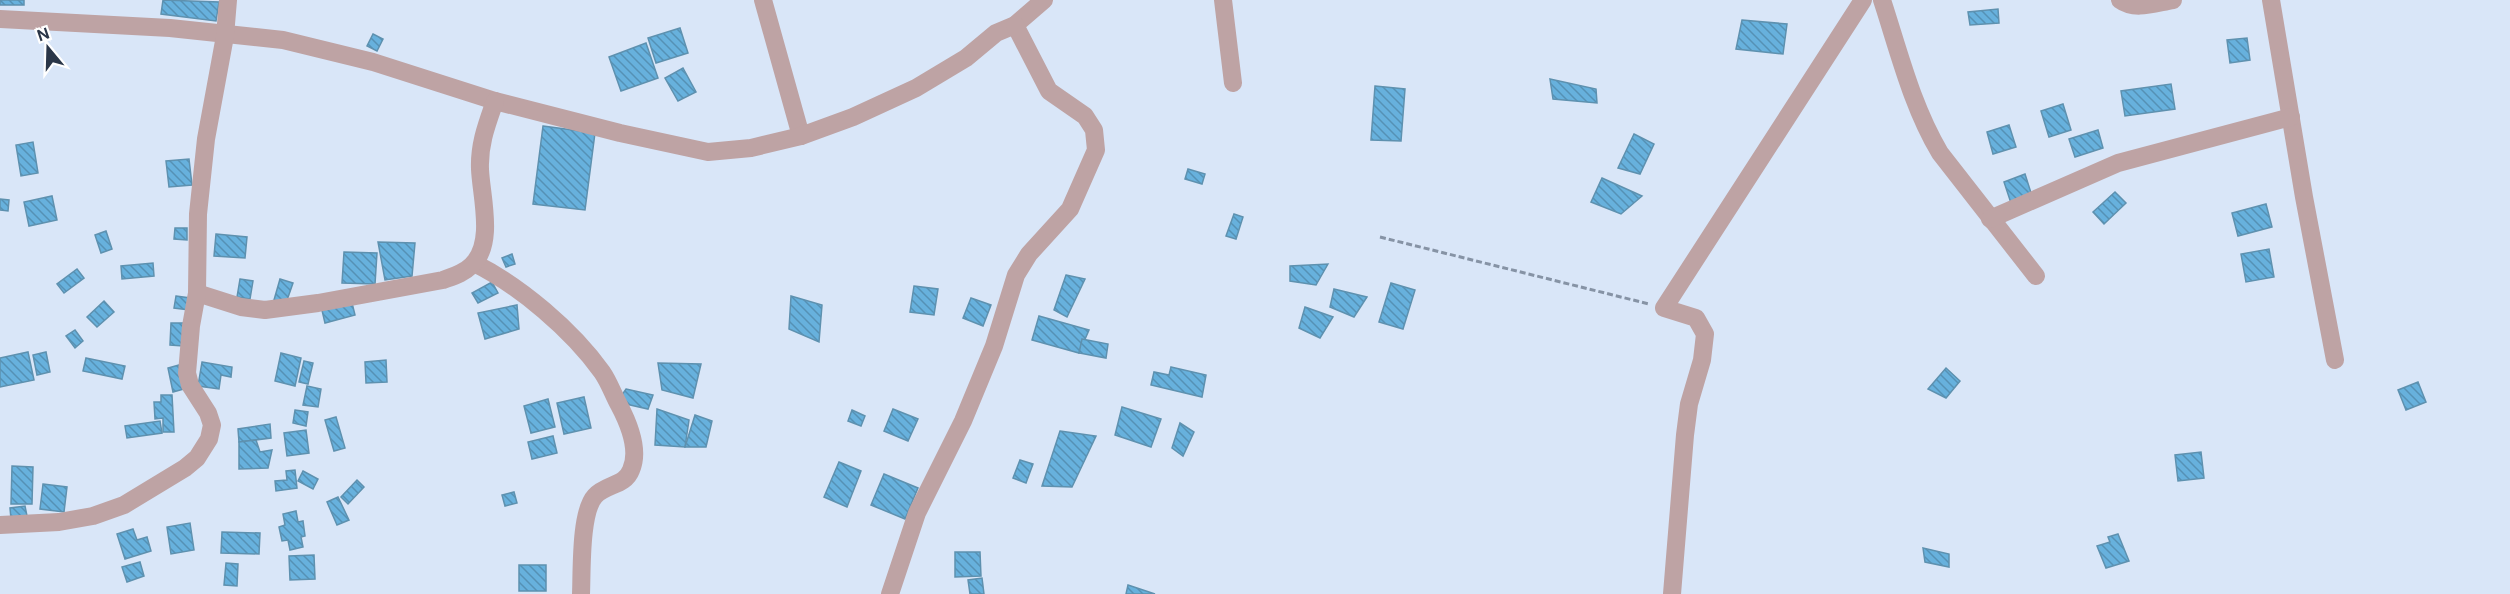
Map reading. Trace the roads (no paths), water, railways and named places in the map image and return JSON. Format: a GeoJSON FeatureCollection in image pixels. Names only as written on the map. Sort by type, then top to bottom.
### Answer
{"type":"FeatureCollection","features":[{"type":"Feature","properties":{"kind":"street"},"geometry":{"type":"LineString","coordinates":[[0,525],[59,522],[93,516],[124,505],[185,468],[197,458],[210,439],[212,425],[208,413],[190,385],[187,373],[189,339],[197,293],[198,214],[206,139],[225,36],[228,0]]}},
{"type":"Feature","properties":{"kind":"street"},"geometry":{"type":"LineString","coordinates":[[763,0],[801,136]]}},
{"type":"Feature","properties":{"kind":"street"},"geometry":{"type":"LineString","coordinates":[[0,19],[170,28],[225,36],[283,40],[373,62],[495,101],[620,133],[708,152],[752,148],[801,136],[853,117],[916,88],[966,58],[996,33],[1015,24],[1044,0]]}},
{"type":"Feature","properties":{"kind":"street"},"geometry":{"type":"LineString","coordinates":[[1223,0],[1233,83]]}},
{"type":"Feature","properties":{"kind":"street"},"geometry":{"type":"LineString","coordinates":[[1672,594],[1685,435],[1689,404],[1702,360],[1705,334],[1696,318],[1664,308],[1863,0]]}},
{"type":"Feature","properties":{"kind":"street"},"geometry":{"type":"LineString","coordinates":[[1882,0],[1917,108],[1929,135],[1990,219],[2036,276]]}},
{"type":"Feature","properties":{"kind":"street"},"geometry":{"type":"LineString","coordinates":[[2120,0],[2128,6],[2138,6],[2173,0]]}},
{"type":"Feature","properties":{"kind":"street"},"geometry":{"type":"LineString","coordinates":[[2271,0],[2335,360]]}},
{"type":"Feature","properties":{"kind":"street"},"geometry":{"type":"LineString","coordinates":[[890,594],[917,513],[963,421],[994,346],[1017,275],[1029,254],[1070,209],[1096,150],[1094,130],[1085,116],[1049,91],[1015,24]]}},
{"type":"Feature","properties":{"kind":"street"},"geometry":{"type":"LineString","coordinates":[[197,293],[254,310],[288,308],[443,280],[463,272],[474,263],[483,242],[480,168],[482,137],[495,101]]}},
{"type":"Feature","properties":{"kind":"street"},"geometry":{"type":"LineString","coordinates":[[1990,219],[2118,163],[2291,117]]}},
{"type":"Feature","properties":{"kind":"street"},"geometry":{"type":"LineString","coordinates":[[474,263],[500,276],[534,302],[578,346],[602,373],[627,418],[634,452],[632,469],[624,481],[595,496],[588,510],[581,594]]}}]}
